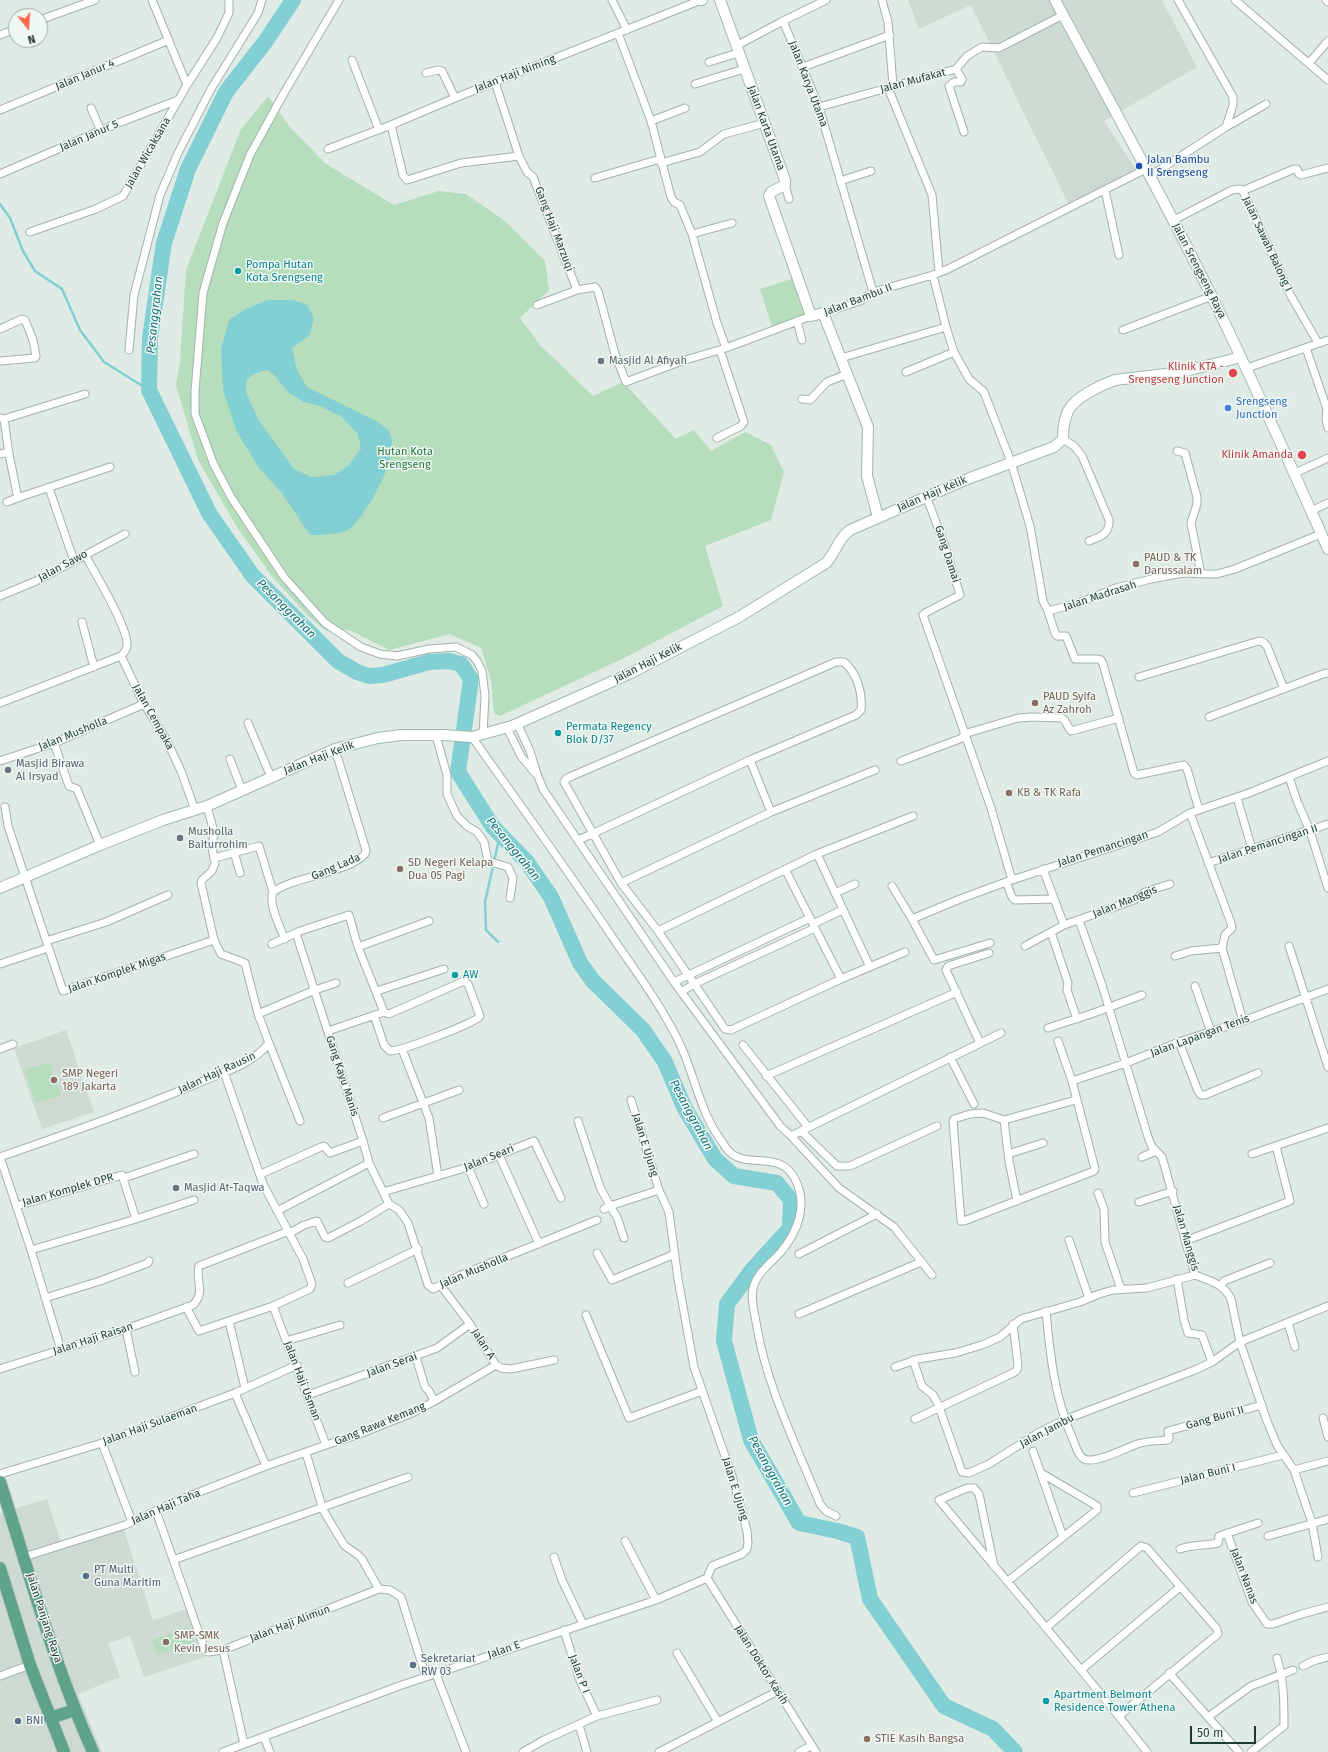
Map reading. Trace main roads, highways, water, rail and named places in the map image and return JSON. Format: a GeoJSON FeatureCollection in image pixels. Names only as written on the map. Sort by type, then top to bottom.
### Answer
{"type":"FeatureCollection","features":[{"type":"Feature","properties":{"kind":"main road","name":"Jalan Panjang Raya"},"geometry":{"type":"LineString","coordinates":[[0,1482],[75,1710],[93,1752]]}},
{"type":"Feature","properties":{"kind":"main road"},"geometry":{"type":"LineString","coordinates":[[0,1568],[30,1665],[64,1752]]}},
{"type":"Feature","properties":{"kind":"main road"},"geometry":{"type":"LineString","coordinates":[[50,1718],[75,1710]]}},
{"type":"Feature","properties":{"kind":"water"},"geometry":{"type":"Polygon","coordinates":[[[267,300],[293,300],[307,305],[314,318],[310,335],[292,348],[297,370],[307,387],[378,422],[388,430],[392,439],[388,466],[375,495],[367,508],[348,530],[332,534],[310,535],[282,493],[259,468],[237,432],[223,390],[221,349],[229,320],[244,310],[267,300]],[[267,370],[256,373],[247,379],[246,392],[258,419],[294,469],[311,477],[334,475],[349,465],[361,449],[358,434],[342,417],[320,406],[304,402],[289,393],[275,376],[267,370]]]}},
{"type":"Feature","properties":{"kind":"waterway","name":"Pesanggrahan"},"geometry":{"type":"LineString","coordinates":[[293,0],[265,42],[226,92],[188,169],[164,243],[150,338],[149,390],[209,513],[252,575],[338,661],[357,672],[369,676],[383,675],[429,662],[449,661],[461,664],[471,679],[458,772],[493,827],[527,862],[551,897],[580,963],[593,981],[643,1030],[665,1062],[684,1107],[715,1159],[734,1176],[777,1183],[791,1200],[790,1228],[752,1270],[727,1304],[724,1341],[751,1440],[799,1523],[857,1537],[870,1599],[944,1706],[993,1729],[1015,1752]]}},
{"type":"Feature","properties":{"kind":"waterway"},"geometry":{"type":"LineString","coordinates":[[0,204],[10,218],[23,251],[35,271],[62,289],[80,330],[104,362],[149,390]]}},
{"type":"Feature","properties":{"kind":"waterway"},"geometry":{"type":"LineString","coordinates":[[498,942],[486,930],[485,902],[500,835]]}},
{"type":"Feature","properties":{"kind":"place","name":"Jalan Bambu II Srengseng"},"geometry":{"type":"Point","coordinates":[1139,166]}},
{"type":"Feature","properties":{"kind":"place","name":"Pompa Hutan Kota Srengseng"},"geometry":{"type":"Point","coordinates":[238,271]}},
{"type":"Feature","properties":{"kind":"place","name":"Masjid Al Afiyah"},"geometry":{"type":"Point","coordinates":[601,361]}},
{"type":"Feature","properties":{"kind":"place","name":"Klinik KTA - Srengseng Junction"},"geometry":{"type":"Point","coordinates":[1233,373]}},
{"type":"Feature","properties":{"kind":"place","name":"Srengseng Junction"},"geometry":{"type":"Point","coordinates":[1228,408]}},
{"type":"Feature","properties":{"kind":"place","name":"Klinik Amanda"},"geometry":{"type":"Point","coordinates":[1302,455]}},
{"type":"Feature","properties":{"kind":"place","name":"PAUD & TK Darussalam"},"geometry":{"type":"Point","coordinates":[1136,564]}},
{"type":"Feature","properties":{"kind":"place","name":"PAUD Syifa Az Zahroh"},"geometry":{"type":"Point","coordinates":[1035,703]}},
{"type":"Feature","properties":{"kind":"place","name":"Permata Regency Blok D/37"},"geometry":{"type":"Point","coordinates":[558,733]}},
{"type":"Feature","properties":{"kind":"place","name":"Masjid Birawa Al Irsyad"},"geometry":{"type":"Point","coordinates":[8,770]}},
{"type":"Feature","properties":{"kind":"place","name":"KB & TK Rafa"},"geometry":{"type":"Point","coordinates":[1009,793]}},
{"type":"Feature","properties":{"kind":"place","name":"Musholla Baiturrohim"},"geometry":{"type":"Point","coordinates":[180,838]}},
{"type":"Feature","properties":{"kind":"place","name":"SD Negeri Kelapa Dua 05 Pagi"},"geometry":{"type":"Point","coordinates":[400,869]}},
{"type":"Feature","properties":{"kind":"place","name":"AW"},"geometry":{"type":"Point","coordinates":[455,975]}},
{"type":"Feature","properties":{"kind":"place","name":"SMP Negeri 189 Jakarta"},"geometry":{"type":"Point","coordinates":[54,1080]}},
{"type":"Feature","properties":{"kind":"place","name":"Masjid At-Taqwa"},"geometry":{"type":"Point","coordinates":[176,1188]}},
{"type":"Feature","properties":{"kind":"place","name":"PT Multi Guna Maritim"},"geometry":{"type":"Point","coordinates":[86,1576]}},
{"type":"Feature","properties":{"kind":"place","name":"SMP-SMK Kevin Jesus"},"geometry":{"type":"Point","coordinates":[166,1642]}},
{"type":"Feature","properties":{"kind":"place","name":"Sekretariat RW 03"},"geometry":{"type":"Point","coordinates":[413,1665]}},
{"type":"Feature","properties":{"kind":"place","name":"Apartment Belmont Residence Tower Athena"},"geometry":{"type":"Point","coordinates":[1046,1701]}},
{"type":"Feature","properties":{"kind":"place","name":"BNI"},"geometry":{"type":"Point","coordinates":[18,1721]}},
{"type":"Feature","properties":{"kind":"place","name":"STIE Kasih Bangsa"},"geometry":{"type":"Point","coordinates":[867,1739]}},
{"type":"Feature","properties":{"kind":"park label","name":"Hutan Kota Srengseng"},"geometry":{"type":"Point","coordinates":[405,458]}}]}
